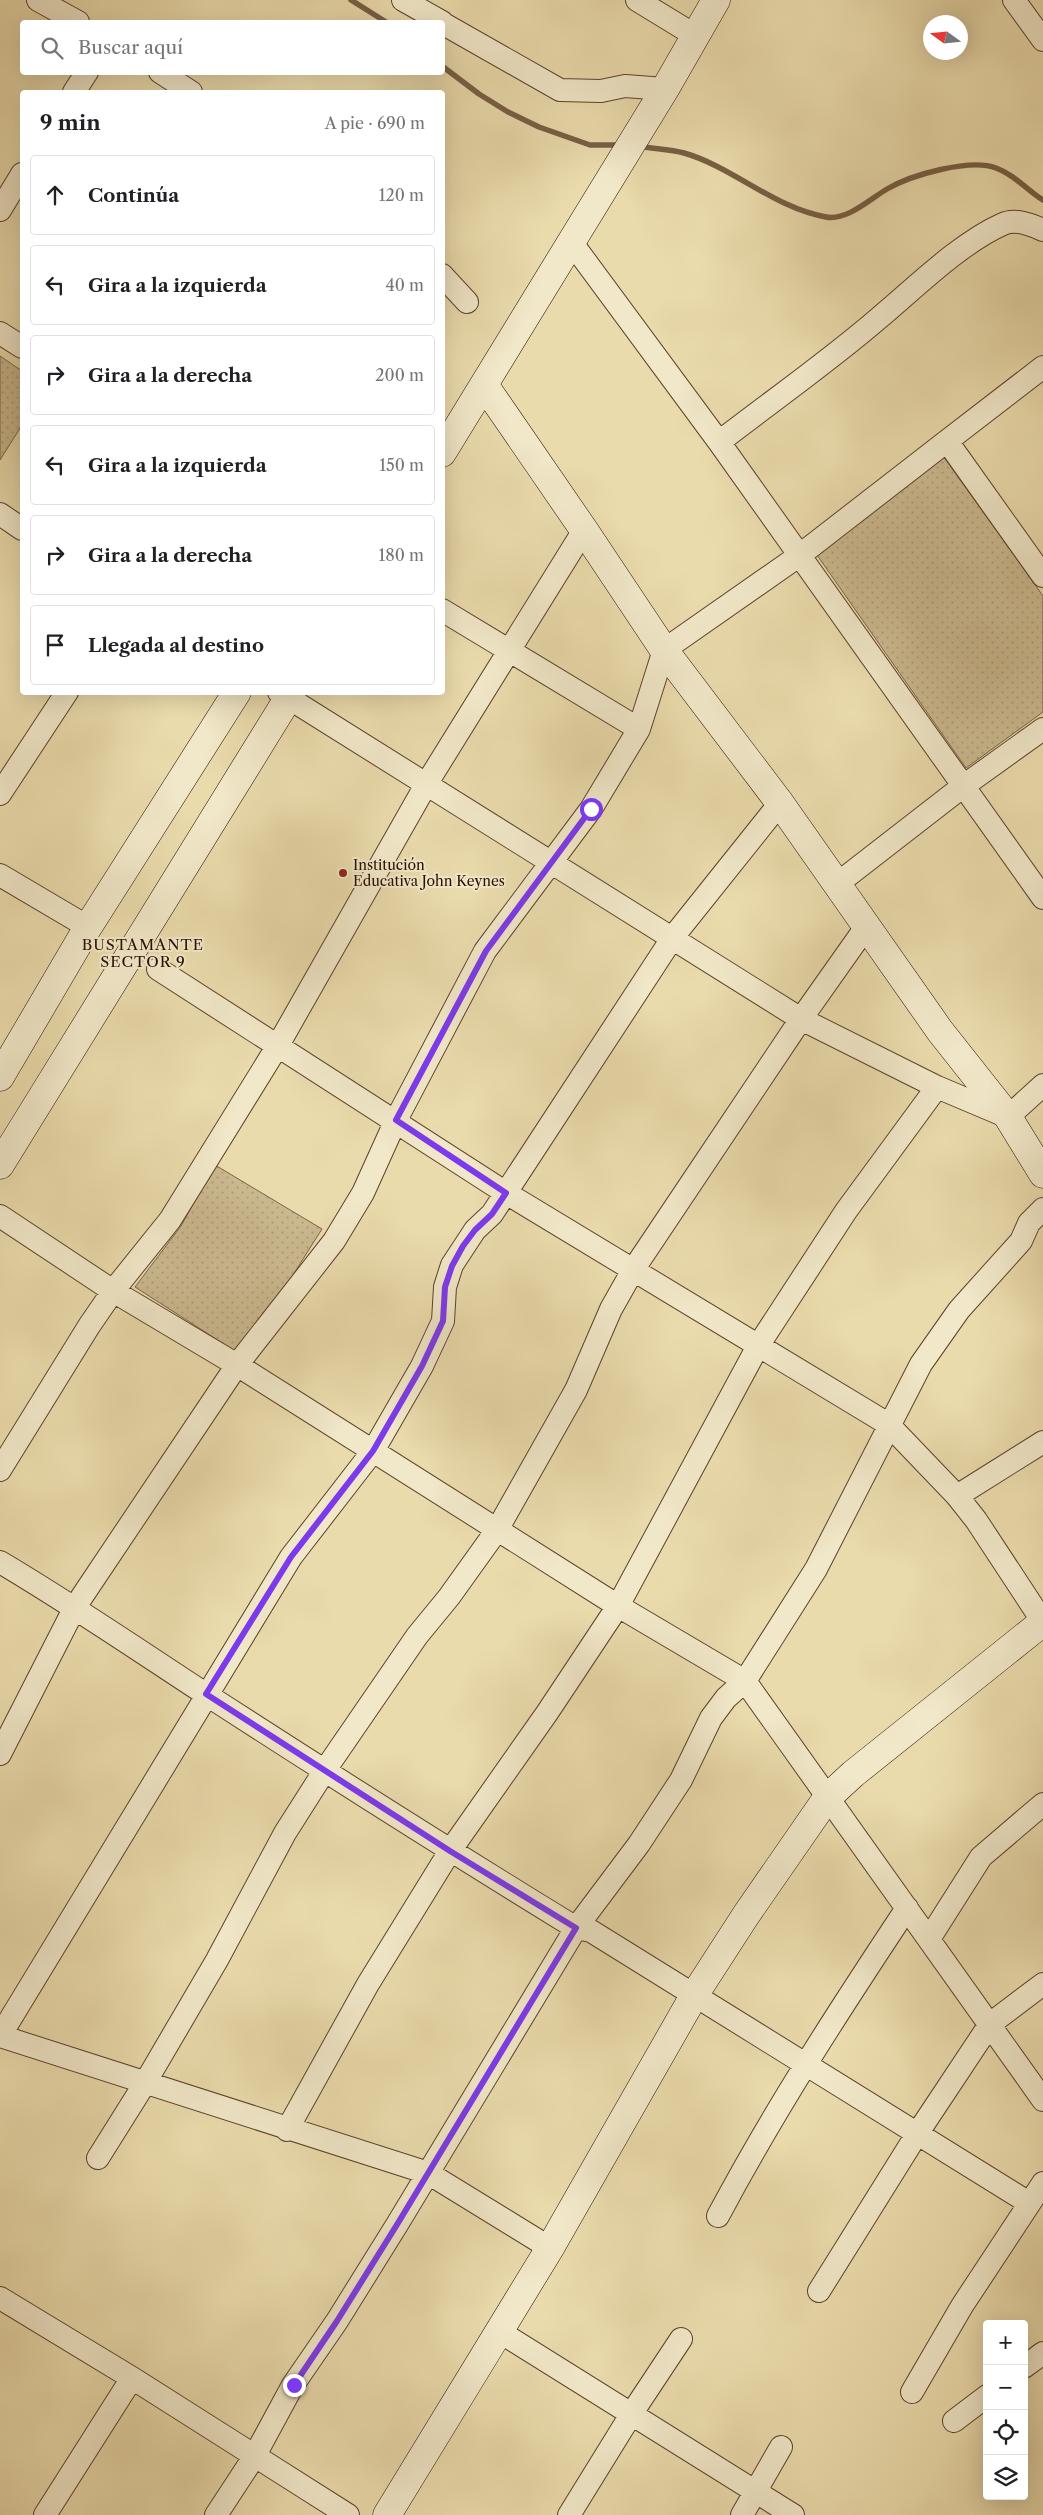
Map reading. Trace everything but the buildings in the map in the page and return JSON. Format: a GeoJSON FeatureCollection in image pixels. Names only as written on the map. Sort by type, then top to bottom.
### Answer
{"type":"FeatureCollection","features":[{"type":"Feature","properties":{"kind":"street"},"geometry":{"type":"LineString","coordinates":[[38,0],[74,20]]}},
{"type":"Feature","properties":{"kind":"street"},"geometry":{"type":"LineString","coordinates":[[403,0],[437,20]]}},
{"type":"Feature","properties":{"kind":"street"},"geometry":{"type":"LineString","coordinates":[[637,0],[696,36]]}},
{"type":"Feature","properties":{"kind":"street"},"geometry":{"type":"LineString","coordinates":[[445,448],[572,243],[716,0]]}},
{"type":"Feature","properties":{"kind":"street"},"geometry":{"type":"LineString","coordinates":[[1014,0],[1043,40]]}},
{"type":"Feature","properties":{"kind":"street"},"geometry":{"type":"LineString","coordinates":[[445,25],[560,90],[601,91],[625,86],[665,89]]}},
{"type":"Feature","properties":{"kind":"street"},"geometry":{"type":"LineString","coordinates":[[75,90],[85,75]]}},
{"type":"Feature","properties":{"kind":"street"},"geometry":{"type":"LineString","coordinates":[[165,75],[188,90]]}},
{"type":"Feature","properties":{"kind":"street"},"geometry":{"type":"LineString","coordinates":[[0,210],[20,177]]}},
{"type":"Feature","properties":{"kind":"street"},"geometry":{"type":"LineString","coordinates":[[719,442],[878,319],[921,280],[984,234],[1005,222],[1023,222],[1043,230]]}},
{"type":"Feature","properties":{"kind":"street"},"geometry":{"type":"LineString","coordinates":[[572,243],[800,554],[962,787],[1043,898]]}},
{"type":"Feature","properties":{"kind":"street"},"geometry":{"type":"LineString","coordinates":[[445,278],[467,302]]}},
{"type":"Feature","properties":{"kind":"street"},"geometry":{"type":"LineString","coordinates":[[0,333],[20,346]]}},
{"type":"Feature","properties":{"kind":"street"},"geometry":{"type":"LineString","coordinates":[[0,1754],[75,1607],[237,1365],[334,1241],[363,1193],[396,1120],[486,951],[591,809],[639,729],[664,650],[800,554],[1043,367]]}},
{"type":"Feature","properties":{"kind":"street"},"geometry":{"type":"LineString","coordinates":[[485,386],[664,650],[780,804],[940,1031],[1008,1117],[1043,1174]]}},
{"type":"Feature","properties":{"kind":"street"},"geometry":{"type":"LineString","coordinates":[[947,441],[1039,560]]}},
{"type":"Feature","properties":{"kind":"street"},"geometry":{"type":"LineString","coordinates":[[0,514],[20,529]]}},
{"type":"Feature","properties":{"kind":"street"},"geometry":{"type":"LineString","coordinates":[[0,1470],[55,1378],[114,1291],[170,1220],[277,1047],[427,783],[584,530]]}},
{"type":"Feature","properties":{"kind":"street"},"geometry":{"type":"LineString","coordinates":[[445,612],[639,729]]}},
{"type":"Feature","properties":{"kind":"street"},"geometry":{"type":"LineString","coordinates":[[0,794],[65,695]]}},
{"type":"Feature","properties":{"kind":"street"},"geometry":{"type":"LineString","coordinates":[[0,1077],[88,927],[234,695]]}},
{"type":"Feature","properties":{"kind":"street"},"geometry":{"type":"LineString","coordinates":[[0,1165],[286,695]]}},
{"type":"Feature","properties":{"kind":"street"},"geometry":{"type":"LineString","coordinates":[[289,695],[801,1019],[937,1087],[1008,1117]]}},
{"type":"Feature","properties":{"kind":"street"},"geometry":{"type":"LineString","coordinates":[[837,884],[962,787],[1043,729]]}},
{"type":"Feature","properties":{"kind":"street"},"geometry":{"type":"LineString","coordinates":[[550,2248],[428,2173],[287,2130],[0,2036],[206,1694],[291,1557],[373,1451],[422,1366],[443,1321],[445,1287],[452,1266],[463,1246],[475,1230],[492,1214],[673,937],[780,804]]}},
{"type":"Feature","properties":{"kind":"street"},"geometry":{"type":"LineString","coordinates":[[0,875],[88,927]]}},
{"type":"Feature","properties":{"kind":"street"},"geometry":{"type":"LineString","coordinates":[[98,2158],[145,2083],[217,1960],[285,1834],[416,1636],[449,1597],[497,1530],[576,1390],[611,1309],[633,1270],[801,1019],[866,927]]}},
{"type":"Feature","properties":{"kind":"street"},"geometry":{"type":"LineString","coordinates":[[158,969],[277,1047],[396,1120],[506,1193],[888,1424],[957,1496],[976,1520],[1043,1622],[853,1774],[827,1798],[746,1914],[695,1994],[550,2248],[388,2515]]}},
{"type":"Feature","properties":{"kind":"street"},"geometry":{"type":"LineString","coordinates":[[1008,1117],[1043,1085]]}},
{"type":"Feature","properties":{"kind":"street"},"geometry":{"type":"LineString","coordinates":[[287,2130],[368,1984],[450,1851],[548,1714],[618,1606],[758,1346],[846,1211],[937,1087]]}},
{"type":"Feature","properties":{"kind":"street"},"geometry":{"type":"LineString","coordinates":[[216,2515],[254,2457],[294,2385],[337,2321],[576,1928],[639,1844],[682,1780],[711,1718],[726,1698],[745,1681],[816,1568],[888,1424],[921,1364],[959,1310],[1021,1241],[1029,1222],[1043,1209]]}},
{"type":"Feature","properties":{"kind":"street"},"geometry":{"type":"LineString","coordinates":[[0,1216],[114,1291],[237,1365],[618,1606],[745,1681],[1043,2100]]}},
{"type":"Feature","properties":{"kind":"street"},"geometry":{"type":"LineString","coordinates":[[957,1496],[1043,1442]]}},
{"type":"Feature","properties":{"kind":"street"},"geometry":{"type":"LineString","coordinates":[[0,1562],[75,1607],[450,1851],[576,1928],[590,1931],[695,1994],[804,2064],[1029,2203]]}},
{"type":"Feature","properties":{"kind":"street"},"geometry":{"type":"LineString","coordinates":[[929,1939],[981,1857],[1043,1804]]}},
{"type":"Feature","properties":{"kind":"street"},"geometry":{"type":"LineString","coordinates":[[718,2216],[756,2144],[804,2064],[907,1908]]}},
{"type":"Feature","properties":{"kind":"street"},"geometry":{"type":"LineString","coordinates":[[819,2290],[917,2134],[990,2024],[1043,1984]]}},
{"type":"Feature","properties":{"kind":"street"},"geometry":{"type":"LineString","coordinates":[[912,2392],[962,2306],[1043,2183]]}},
{"type":"Feature","properties":{"kind":"street"},"geometry":{"type":"LineString","coordinates":[[2,2304],[132,2378],[348,2515]]}},
{"type":"Feature","properties":{"kind":"street"},"geometry":{"type":"LineString","coordinates":[[500,2332],[793,2515]]}},
{"type":"Feature","properties":{"kind":"street"},"geometry":{"type":"LineString","coordinates":[[569,2515],[632,2413],[681,2339]]}},
{"type":"Feature","properties":{"kind":"street"},"geometry":{"type":"LineString","coordinates":[[1027,2365],[1043,2353]]}},
{"type":"Feature","properties":{"kind":"street"},"geometry":{"type":"LineString","coordinates":[[45,2515],[132,2378]]}},
{"type":"Feature","properties":{"kind":"street"},"geometry":{"type":"LineString","coordinates":[[954,2422],[983,2399]]}},
{"type":"Feature","properties":{"kind":"street"},"geometry":{"type":"LineString","coordinates":[[742,2515],[757,2492],[781,2447]]}},
{"type":"Feature","properties":{"kind":"shaded area"},"geometry":{"type":"Polygon","coordinates":[[[0,356],[20,370],[20,428],[0,460],[0,356]]]}},
{"type":"Feature","properties":{"kind":"shaded area"},"geometry":{"type":"Polygon","coordinates":[[[943,456],[1043,596],[1043,712],[966,768],[817,555],[943,456]]]}},
{"type":"Feature","properties":{"kind":"shaded area"},"geometry":{"type":"Polygon","coordinates":[[[215,1165],[322,1229],[286,1286],[238,1353],[135,1287],[181,1226],[215,1165]]]}},
{"type":"Feature","properties":{"kind":"waterway"},"geometry":{"type":"LineString","coordinates":[[351,0],[383,20]]}},
{"type":"Feature","properties":{"kind":"waterway"},"geometry":{"type":"LineString","coordinates":[[445,68],[479,94],[508,112],[539,127],[590,145],[622,145]]}},
{"type":"Feature","properties":{"kind":"waterway"},"geometry":{"type":"LineString","coordinates":[[638,146],[684,153],[702,159],[789,205],[826,217],[842,216],[850,213],[887,189],[911,178],[971,165],[985,165],[1003,171],[1043,200]]}},
{"type":"Feature","properties":{"kind":"place","name":"Institución Educativa John Keynes"},"geometry":{"type":"Point","coordinates":[343,873]}},
{"type":"Feature","properties":{"kind":"district","name":"BUSTAMANTE SECTOR 9"},"geometry":{"type":"Point","coordinates":[143,952]}},
{"type":"Feature","properties":{"kind":"route"},"geometry":{"type":"LineString","coordinates":[[294,2385],[337,2321],[398,2223],[576,1928],[450,1851],[206,1694],[291,1557],[373,1451],[422,1366],[443,1321],[445,1287],[452,1266],[463,1246],[475,1230],[492,1214],[506,1193],[396,1120],[442,1029],[486,951],[591,809]]}}]}
